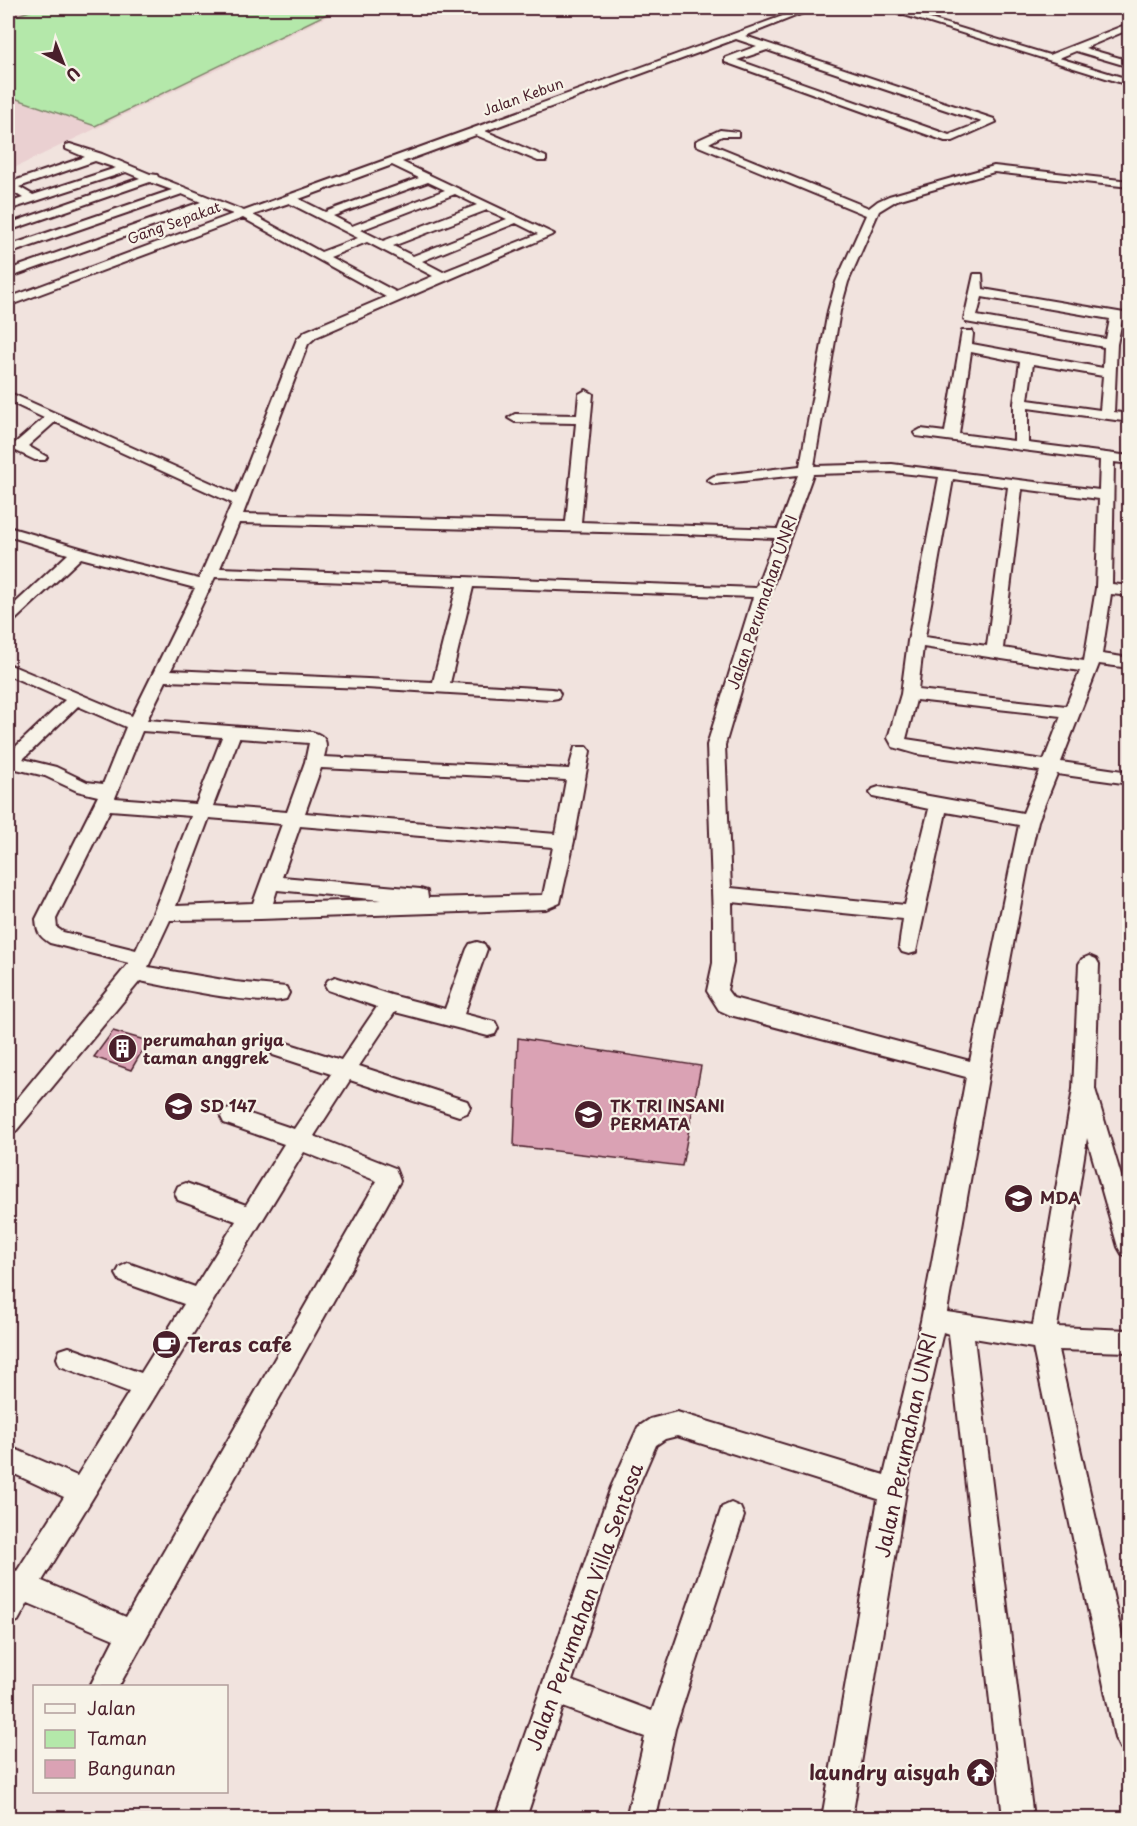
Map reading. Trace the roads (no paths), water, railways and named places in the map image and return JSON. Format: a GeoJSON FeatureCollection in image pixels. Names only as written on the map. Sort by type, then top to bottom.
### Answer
{"type":"FeatureCollection","features":[{"type":"Feature","properties":{"kind":"street","name":"Jalan Kebun"},"geometry":{"type":"LineString","coordinates":[[243,214],[290,199],[812,8]]}},
{"type":"Feature","properties":{"kind":"street"},"geometry":{"type":"LineString","coordinates":[[886,8],[1125,81]]}},
{"type":"Feature","properties":{"kind":"street"},"geometry":{"type":"LineString","coordinates":[[1050,58],[1130,26]]}},
{"type":"Feature","properties":{"kind":"street"},"geometry":{"type":"LineString","coordinates":[[697,49],[848,102],[890,110],[916,127],[951,139],[991,122],[735,35]]}},
{"type":"Feature","properties":{"kind":"street"},"geometry":{"type":"LineString","coordinates":[[728,60],[767,46]]}},
{"type":"Feature","properties":{"kind":"street"},"geometry":{"type":"LineString","coordinates":[[1077,48],[1130,66]]}},
{"type":"Feature","properties":{"kind":"street"},"geometry":{"type":"LineString","coordinates":[[758,69],[796,56]]}},
{"type":"Feature","properties":{"kind":"street"},"geometry":{"type":"LineString","coordinates":[[786,80],[825,66]]}},
{"type":"Feature","properties":{"kind":"street"},"geometry":{"type":"LineString","coordinates":[[1109,76],[1130,66]]}},
{"type":"Feature","properties":{"kind":"street"},"geometry":{"type":"LineString","coordinates":[[816,91],[856,76]]}},
{"type":"Feature","properties":{"kind":"street"},"geometry":{"type":"LineString","coordinates":[[848,102],[887,87]]}},
{"type":"Feature","properties":{"kind":"street"},"geometry":{"type":"LineString","coordinates":[[890,110],[919,98]]}},
{"type":"Feature","properties":{"kind":"street"},"geometry":{"type":"LineString","coordinates":[[916,127],[955,110]]}},
{"type":"Feature","properties":{"kind":"street"},"geometry":{"type":"LineString","coordinates":[[476,130],[542,159]]}},
{"type":"Feature","properties":{"kind":"street"},"geometry":{"type":"LineString","coordinates":[[734,134],[720,133],[700,143],[873,214],[878,206],[887,200],[994,169],[1130,184]]}},
{"type":"Feature","properties":{"kind":"street","name":"Gang Sepakat"},"geometry":{"type":"LineString","coordinates":[[70,147],[153,177],[243,214]]}},
{"type":"Feature","properties":{"kind":"street"},"geometry":{"type":"LineString","coordinates":[[32,199],[10,186],[98,156]]}},
{"type":"Feature","properties":{"kind":"street"},"geometry":{"type":"LineString","coordinates":[[279,993],[235,990],[138,966],[57,938],[45,928],[46,919],[106,797],[159,675],[207,579],[234,518],[302,342],[311,334],[443,276],[548,234],[392,161]]}},
{"type":"Feature","properties":{"kind":"street"},"geometry":{"type":"LineString","coordinates":[[8,207],[128,168]]}},
{"type":"Feature","properties":{"kind":"street"},"geometry":{"type":"LineString","coordinates":[[10,225],[55,212],[153,177]]}},
{"type":"Feature","properties":{"kind":"street"},"geometry":{"type":"LineString","coordinates":[[324,216],[428,178]]}},
{"type":"Feature","properties":{"kind":"street"},"geometry":{"type":"LineString","coordinates":[[8,250],[184,190]]}},
{"type":"Feature","properties":{"kind":"street"},"geometry":{"type":"LineString","coordinates":[[352,230],[456,190]]}},
{"type":"Feature","properties":{"kind":"street"},"geometry":{"type":"LineString","coordinates":[[290,199],[443,276]]}},
{"type":"Feature","properties":{"kind":"street"},"geometry":{"type":"LineString","coordinates":[[8,274],[214,201]]}},
{"type":"Feature","properties":{"kind":"street"},"geometry":{"type":"LineString","coordinates":[[382,246],[488,205]]}},
{"type":"Feature","properties":{"kind":"street"},"geometry":{"type":"LineString","coordinates":[[55,212],[80,225]]}},
{"type":"Feature","properties":{"kind":"street"},"geometry":{"type":"LineString","coordinates":[[243,214],[396,297]]}},
{"type":"Feature","properties":{"kind":"street","name":"Gang Sepakat"},"geometry":{"type":"LineString","coordinates":[[8,302],[14,297],[243,214]]}},
{"type":"Feature","properties":{"kind":"street","name":"Jalan Perumahan UNRI"},"geometry":{"type":"LineString","coordinates":[[873,214],[850,261],[838,294],[806,470],[762,592],[723,716],[715,751],[723,963],[717,991],[726,1004],[737,1009],[978,1072]]}},
{"type":"Feature","properties":{"kind":"street"},"geometry":{"type":"LineString","coordinates":[[412,261],[517,219]]}},
{"type":"Feature","properties":{"kind":"street"},"geometry":{"type":"LineString","coordinates":[[107,238],[135,253]]}},
{"type":"Feature","properties":{"kind":"street"},"geometry":{"type":"LineString","coordinates":[[321,256],[367,238]]}},
{"type":"Feature","properties":{"kind":"street"},"geometry":{"type":"LineString","coordinates":[[40,239],[65,253]]}},
{"type":"Feature","properties":{"kind":"street"},"geometry":{"type":"LineString","coordinates":[[951,438],[978,277]]}},
{"type":"Feature","properties":{"kind":"street"},"geometry":{"type":"LineString","coordinates":[[977,292],[1123,317],[1111,344],[1107,414]]}},
{"type":"Feature","properties":{"kind":"street"},"geometry":{"type":"LineString","coordinates":[[970,320],[1111,344]]}},
{"type":"Feature","properties":{"kind":"street"},"geometry":{"type":"LineString","coordinates":[[965,347],[1109,373]]}},
{"type":"Feature","properties":{"kind":"street"},"geometry":{"type":"LineString","coordinates":[[1021,446],[1021,403],[1027,359]]}},
{"type":"Feature","properties":{"kind":"street"},"geometry":{"type":"LineString","coordinates":[[573,526],[586,394]]}},
{"type":"Feature","properties":{"kind":"street"},"geometry":{"type":"LineString","coordinates":[[8,396],[240,501]]}},
{"type":"Feature","properties":{"kind":"street"},"geometry":{"type":"LineString","coordinates":[[1021,403],[1130,418]]}},
{"type":"Feature","properties":{"kind":"street"},"geometry":{"type":"LineString","coordinates":[[40,457],[19,447],[52,417]]}},
{"type":"Feature","properties":{"kind":"street"},"geometry":{"type":"LineString","coordinates":[[514,418],[584,419]]}},
{"type":"Feature","properties":{"kind":"street"},"geometry":{"type":"LineString","coordinates":[[921,434],[1130,460]]}},
{"type":"Feature","properties":{"kind":"street","name":"Jalan Perumahan UNRI"},"geometry":{"type":"LineString","coordinates":[[837,1818],[893,1491],[933,1321],[978,1072],[1029,821],[1091,663],[1104,588],[1107,457]]}},
{"type":"Feature","properties":{"kind":"street"},"geometry":{"type":"LineString","coordinates":[[714,480],[806,470],[892,468],[1107,496]]}},
{"type":"Feature","properties":{"kind":"street"},"geometry":{"type":"LineString","coordinates":[[947,474],[916,641],[909,694],[897,738],[901,744],[1130,778]]}},
{"type":"Feature","properties":{"kind":"street"},"geometry":{"type":"LineString","coordinates":[[994,652],[1015,484]]}},
{"type":"Feature","properties":{"kind":"street"},"geometry":{"type":"LineString","coordinates":[[234,518],[573,526],[784,534]]}},
{"type":"Feature","properties":{"kind":"street"},"geometry":{"type":"LineString","coordinates":[[8,531],[78,553],[207,579],[466,583],[762,592]]}},
{"type":"Feature","properties":{"kind":"street"},"geometry":{"type":"LineString","coordinates":[[8,618],[78,553]]}},
{"type":"Feature","properties":{"kind":"street"},"geometry":{"type":"LineString","coordinates":[[440,687],[466,583]]}},
{"type":"Feature","properties":{"kind":"street"},"geometry":{"type":"LineString","coordinates":[[1104,588],[1130,591]]}},
{"type":"Feature","properties":{"kind":"street"},"geometry":{"type":"LineString","coordinates":[[916,641],[1091,663],[1130,663]]}},
{"type":"Feature","properties":{"kind":"street"},"geometry":{"type":"LineString","coordinates":[[8,669],[136,725],[315,739],[318,743],[314,762],[260,912]]}},
{"type":"Feature","properties":{"kind":"street"},"geometry":{"type":"LineString","coordinates":[[159,675],[552,694]]}},
{"type":"Feature","properties":{"kind":"street"},"geometry":{"type":"LineString","coordinates":[[909,694],[1071,712]]}},
{"type":"Feature","properties":{"kind":"street"},"geometry":{"type":"LineString","coordinates":[[76,699],[20,751],[14,758],[14,763],[50,771],[106,797],[203,811],[565,840]]}},
{"type":"Feature","properties":{"kind":"street"},"geometry":{"type":"LineString","coordinates":[[8,1125],[112,1002],[138,966],[163,913],[232,733]]}},
{"type":"Feature","properties":{"kind":"street"},"geometry":{"type":"LineString","coordinates":[[163,913],[542,903],[551,900],[565,840],[581,751]]}},
{"type":"Feature","properties":{"kind":"street"},"geometry":{"type":"LineString","coordinates":[[314,762],[577,775]]}},
{"type":"Feature","properties":{"kind":"street"},"geometry":{"type":"LineString","coordinates":[[879,793],[1029,821]]}},
{"type":"Feature","properties":{"kind":"street"},"geometry":{"type":"LineString","coordinates":[[909,947],[913,914],[939,804]]}},
{"type":"Feature","properties":{"kind":"street"},"geometry":{"type":"LineString","coordinates":[[271,883],[485,904]]}},
{"type":"Feature","properties":{"kind":"street"},"geometry":{"type":"LineString","coordinates":[[722,894],[829,903],[913,914]]}},
{"type":"Feature","properties":{"kind":"street"},"geometry":{"type":"LineString","coordinates":[[452,1019],[477,949]]}},
{"type":"Feature","properties":{"kind":"street"},"geometry":{"type":"LineString","coordinates":[[1089,964],[1084,1089],[1043,1338],[1130,1738]]}},
{"type":"Feature","properties":{"kind":"street"},"geometry":{"type":"LineString","coordinates":[[334,985],[385,1010],[452,1019],[488,1028]]}},
{"type":"Feature","properties":{"kind":"street"},"geometry":{"type":"LineString","coordinates":[[8,1611],[15,1583],[81,1491],[299,1140],[385,1010]]}},
{"type":"Feature","properties":{"kind":"street"},"geometry":{"type":"LineString","coordinates":[[280,1049],[459,1107]]}},
{"type":"Feature","properties":{"kind":"street"},"geometry":{"type":"LineString","coordinates":[[1084,1089],[1130,1247]]}},
{"type":"Feature","properties":{"kind":"street"},"geometry":{"type":"LineString","coordinates":[[106,1685],[132,1633],[389,1181],[387,1175],[299,1140],[232,1117]]}},
{"type":"Feature","properties":{"kind":"street"},"geometry":{"type":"LineString","coordinates":[[186,1193],[252,1217]]}},
{"type":"Feature","properties":{"kind":"street"},"geometry":{"type":"LineString","coordinates":[[128,1274],[200,1299]]}},
{"type":"Feature","properties":{"kind":"street"},"geometry":{"type":"LineString","coordinates":[[933,1321],[1043,1338],[1130,1341]]}},
{"type":"Feature","properties":{"kind":"street"},"geometry":{"type":"LineString","coordinates":[[960,1326],[1017,1818]]}},
{"type":"Feature","properties":{"kind":"street"},"geometry":{"type":"LineString","coordinates":[[69,1358],[146,1387]]}},
{"type":"Feature","properties":{"kind":"street","name":"Jalan Perumahan Villa Sentosa"},"geometry":{"type":"LineString","coordinates":[[511,1818],[620,1496],[647,1436],[659,1428],[676,1424],[893,1491]]}},
{"type":"Feature","properties":{"kind":"street"},"geometry":{"type":"LineString","coordinates":[[8,1458],[81,1491]]}},
{"type":"Feature","properties":{"kind":"street"},"geometry":{"type":"LineString","coordinates":[[640,1818],[661,1729],[731,1516]]}},
{"type":"Feature","properties":{"kind":"street"},"geometry":{"type":"LineString","coordinates":[[15,1583],[132,1633]]}},
{"type":"Feature","properties":{"kind":"street"},"geometry":{"type":"LineString","coordinates":[[554,1689],[661,1729]]}},
{"type":"Feature","properties":{"kind":"place","name":"perumahan griya taman anggrek"},"geometry":{"type":"Point","coordinates":[122,1049]}},
{"type":"Feature","properties":{"kind":"place","name":"SD 147"},"geometry":{"type":"Point","coordinates":[179,1106]}},
{"type":"Feature","properties":{"kind":"place","name":"TK TRI INSANI PERMATA"},"geometry":{"type":"Point","coordinates":[589,1115]}},
{"type":"Feature","properties":{"kind":"place","name":"MDA"},"geometry":{"type":"Point","coordinates":[1019,1198]}},
{"type":"Feature","properties":{"kind":"place","name":"Teras cafe"},"geometry":{"type":"Point","coordinates":[166,1345]}},
{"type":"Feature","properties":{"kind":"place","name":"laundry aisyah"},"geometry":{"type":"Point","coordinates":[981,1773]}}]}
